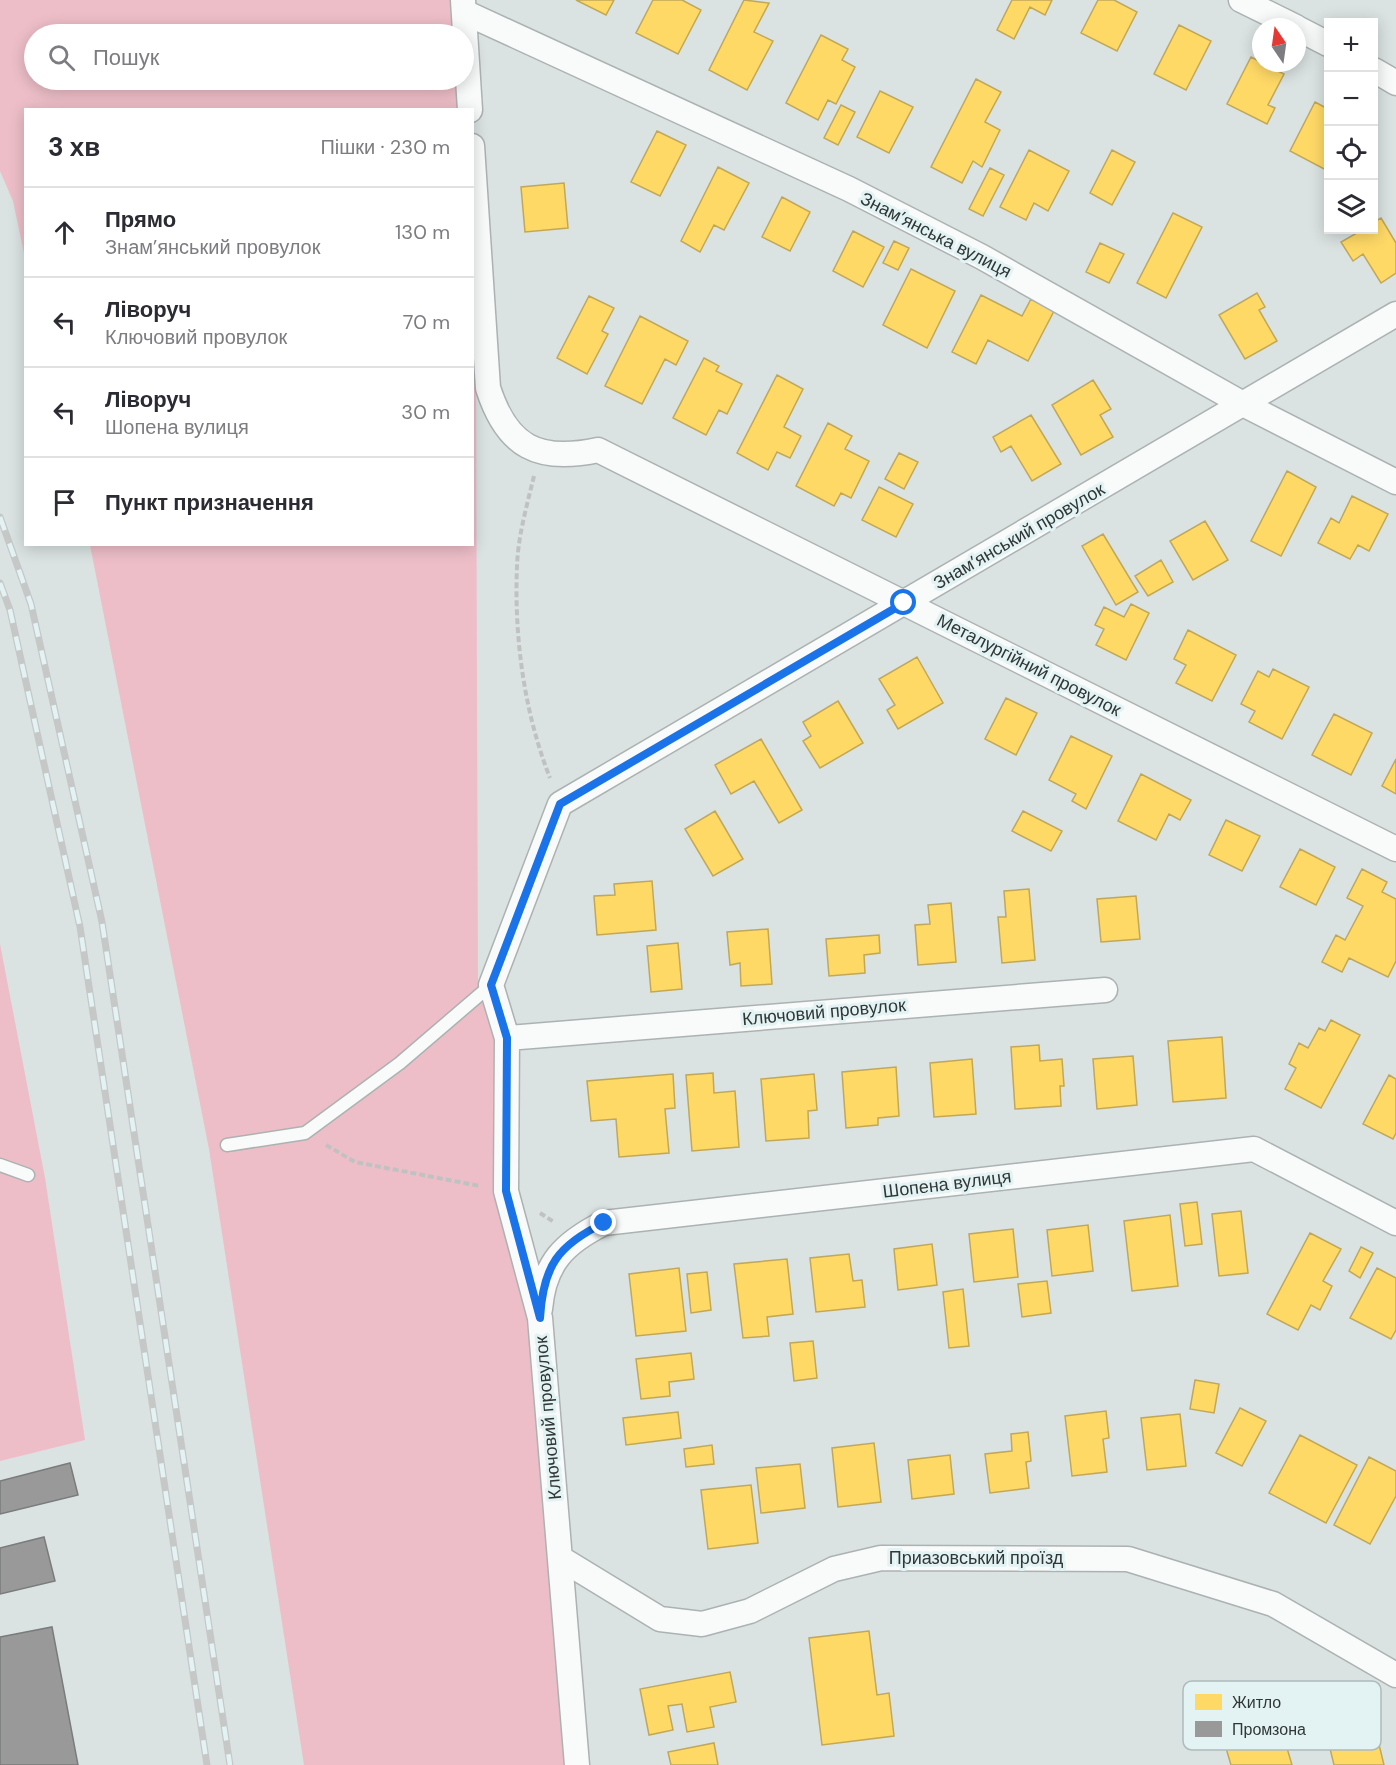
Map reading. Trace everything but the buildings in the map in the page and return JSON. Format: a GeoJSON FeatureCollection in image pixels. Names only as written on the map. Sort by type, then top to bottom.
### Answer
{"type":"FeatureCollection","features":[{"type":"Feature","properties":{"kind":"street"},"geometry":{"type":"LineString","coordinates":[[1241,0],[1278,18]]}},
{"type":"Feature","properties":{"kind":"street"},"geometry":{"type":"LineString","coordinates":[[463,6],[464,24]]}},
{"type":"Feature","properties":{"kind":"street","name":"Знам’янська вулиця"},"geometry":{"type":"LineString","coordinates":[[463,6],[859,195],[982,257],[1243,404],[1396,482]]}},
{"type":"Feature","properties":{"kind":"street"},"geometry":{"type":"LineString","coordinates":[[1306,32],[1324,41]]}},
{"type":"Feature","properties":{"kind":"street"},"geometry":{"type":"LineString","coordinates":[[1377,72],[1396,83]]}},
{"type":"Feature","properties":{"kind":"street"},"geometry":{"type":"LineString","coordinates":[[469,90],[470,108]]}},
{"type":"Feature","properties":{"kind":"street"},"geometry":{"type":"LineString","coordinates":[[474,176],[488,388],[497,415],[515,438],[541,452]]}},
{"type":"Feature","properties":{"kind":"street","name":"Знам’янський провулок"},"geometry":{"type":"LineString","coordinates":[[560,804],[1396,314]]}},
{"type":"Feature","properties":{"kind":"street","name":"Металургійний провулок"},"geometry":{"type":"LineString","coordinates":[[541,452],[570,456],[598,450],[1396,849]]}},
{"type":"Feature","properties":{"kind":"street"},"geometry":{"type":"LineString","coordinates":[[491,985],[560,804]]}},
{"type":"Feature","properties":{"kind":"street","name":"Ключовий провулок"},"geometry":{"type":"LineString","coordinates":[[491,985],[507,1038],[506,1191],[540,1318],[577,1765]]}},
{"type":"Feature","properties":{"kind":"street","name":"Ключовий провулок"},"geometry":{"type":"LineString","coordinates":[[507,1038],[1105,990]]}},
{"type":"Feature","properties":{"kind":"street","name":"Шопена вулиця"},"geometry":{"type":"LineString","coordinates":[[540,1318],[542,1287],[555,1259],[577,1236],[604,1223],[1254,1149],[1396,1223]]}},
{"type":"Feature","properties":{"kind":"street","name":"Приазовський проїзд"},"geometry":{"type":"LineString","coordinates":[[560,1558],[660,1619],[702,1624],[750,1611],[834,1569],[881,1558],[1128,1559],[1273,1604],[1396,1675]]}},
{"type":"Feature","properties":{"kind":"lane"},"geometry":{"type":"LineString","coordinates":[[227,1145],[305,1132],[400,1063],[491,985]]}},
{"type":"Feature","properties":{"kind":"lane"},"geometry":{"type":"LineString","coordinates":[[0,1165],[28,1175]]}},
{"type":"Feature","properties":{"kind":"path"},"geometry":{"type":"LineString","coordinates":[[541,452],[526,508],[517,565],[519,649],[533,731],[560,804]]}},
{"type":"Feature","properties":{"kind":"path"},"geometry":{"type":"LineString","coordinates":[[305,1132],[355,1162],[506,1191]]}},
{"type":"Feature","properties":{"kind":"shaded area"},"geometry":{"type":"Polygon","coordinates":[[[0,0],[451,0],[453,24],[24,24],[24,90],[458,90],[459,108],[24,108],[24,253],[13,201],[0,171],[0,0]]]}},
{"type":"Feature","properties":{"kind":"shaded area"},"geometry":{"type":"Polygon","coordinates":[[[474,348],[478,989],[495,1040],[494,1193],[528,1320],[566,1765],[304,1765],[209,1149],[90,546],[474,546],[474,348]]]}},
{"type":"Feature","properties":{"kind":"shaded area"},"geometry":{"type":"Polygon","coordinates":[[[0,944],[45,1178],[85,1440],[0,1461],[0,944]]]}},
{"type":"Feature","properties":{"kind":"railway"},"geometry":{"type":"LineString","coordinates":[[0,517],[31,604],[102,922],[230,1765]]}},
{"type":"Feature","properties":{"kind":"railway"},"geometry":{"type":"LineString","coordinates":[[0,583],[10,610],[80,927],[207,1765]]}},
{"type":"Feature","properties":{"kind":"route"},"geometry":{"type":"LineString","coordinates":[[604,1223],[577,1236],[555,1259],[542,1287],[540,1318],[506,1191],[507,1038],[491,985],[560,804],[904,603]]}}]}
